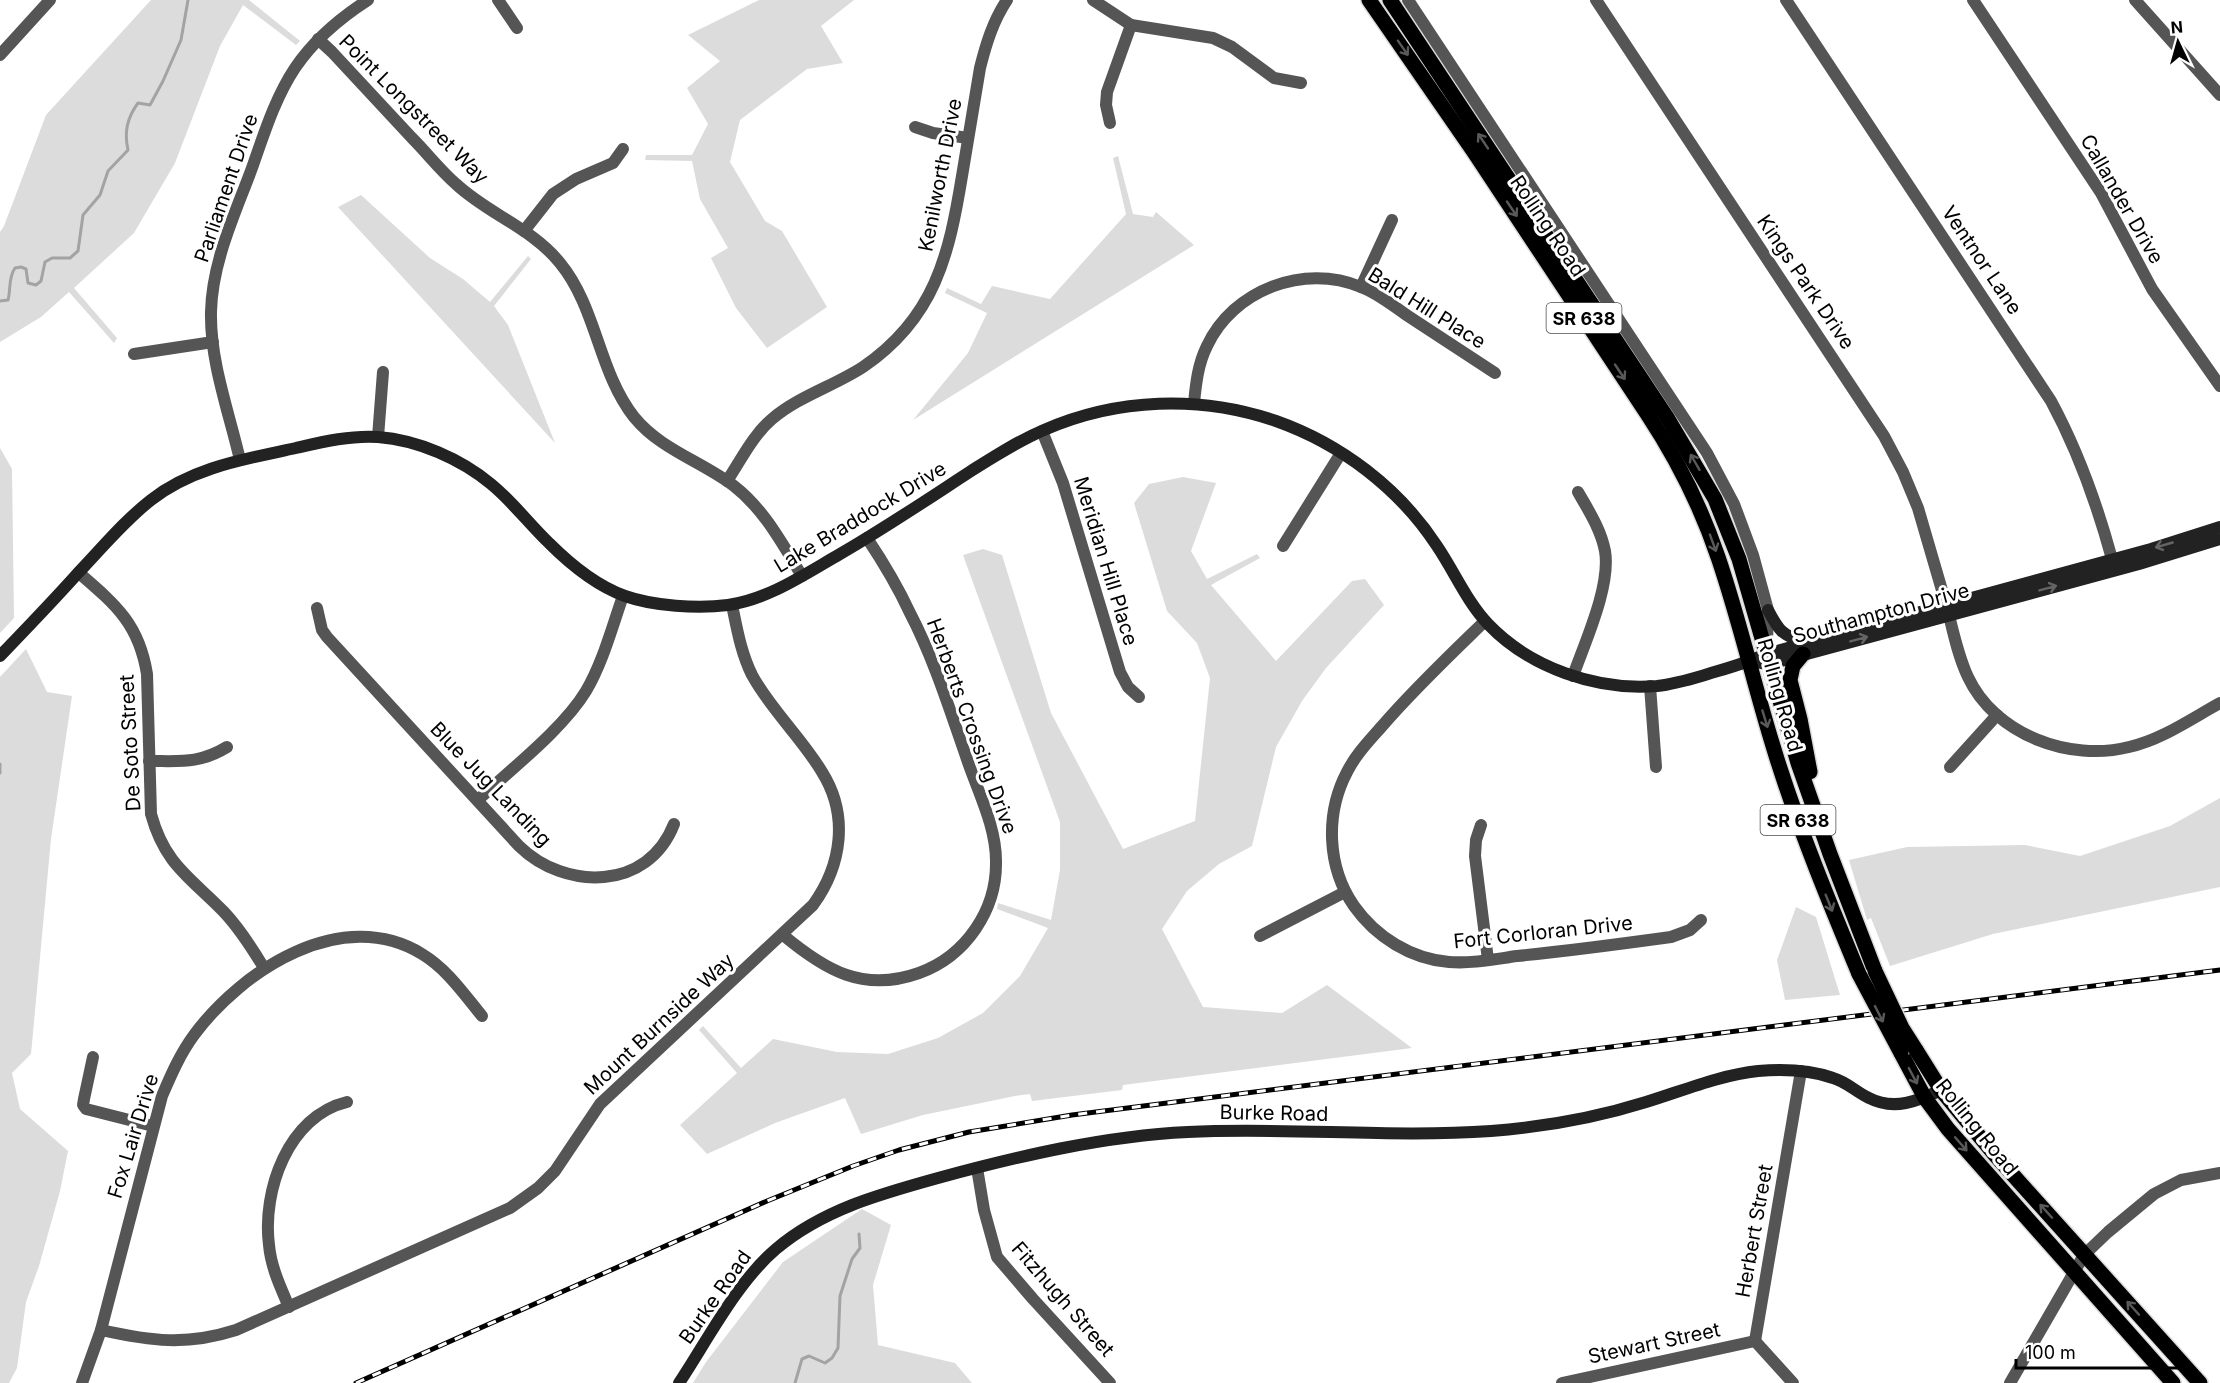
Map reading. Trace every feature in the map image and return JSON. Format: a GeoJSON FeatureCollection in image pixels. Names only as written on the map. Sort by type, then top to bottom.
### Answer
{"type":"FeatureCollection","features":[{"type":"Feature","properties":{"kind":"main road","name":"Rolling Road"},"geometry":{"type":"LineString","coordinates":[[1369,0],[1474,152],[1674,457],[1697,503],[1718,558],[1777,761],[1806,846],[1859,974],[1908,1052],[1999,1160],[2200,1383]]}},
{"type":"Feature","properties":{"kind":"main road","name":"Rolling Road"},"geometry":{"type":"LineString","coordinates":[[1390,0],[1694,460],[1715,499],[1734,543],[1798,763],[1875,971],[1902,1028],[1925,1098],[1948,1129],[2173,1383]]}},
{"type":"Feature","properties":{"kind":"main road"},"geometry":{"type":"LineString","coordinates":[[1804,648],[1793,666],[1790,680],[1800,718],[1819,822]]}},
{"type":"Feature","properties":{"kind":"street"},"geometry":{"type":"LineString","coordinates":[[0,56],[50,0]]}},
{"type":"Feature","properties":{"kind":"street","name":"Parliament Drive"},"geometry":{"type":"LineString","coordinates":[[240,460],[213,342],[213,292],[226,239],[281,92],[294,70],[318,39],[368,0]]}},
{"type":"Feature","properties":{"kind":"street"},"geometry":{"type":"LineString","coordinates":[[498,0],[517,28]]}},
{"type":"Feature","properties":{"kind":"street","name":"Kenilworth Drive"},"geometry":{"type":"LineString","coordinates":[[727,481],[757,435],[771,420],[786,409],[863,366],[894,341],[919,311],[937,280],[950,243],[985,47],[991,29],[1007,0]]}},
{"type":"Feature","properties":{"kind":"street"},"geometry":{"type":"LineString","coordinates":[[1094,0],[1131,25],[1213,38],[1232,47],[1274,78],[1301,83]]}},
{"type":"Feature","properties":{"kind":"street","name":"Rolling Road"},"geometry":{"type":"LineString","coordinates":[[1408,0],[1707,453],[1744,528],[1768,610],[1768,659]]}},
{"type":"Feature","properties":{"kind":"street","name":"Kings Park Drive"},"geometry":{"type":"LineString","coordinates":[[1596,0],[1884,436],[1903,472],[1918,508],[1968,677],[1997,715],[2017,729],[2052,746],[2098,752],[2113,751],[2147,742],[2220,703]]}},
{"type":"Feature","properties":{"kind":"street","name":"Ventnor Lane"},"geometry":{"type":"LineString","coordinates":[[1786,0],[2051,401],[2091,488],[2112,559]]}},
{"type":"Feature","properties":{"kind":"street","name":"Callander Drive"},"geometry":{"type":"LineString","coordinates":[[1973,0],[2101,193],[2152,289],[2220,386]]}},
{"type":"Feature","properties":{"kind":"street"},"geometry":{"type":"LineString","coordinates":[[2135,0],[2220,95]]}},
{"type":"Feature","properties":{"kind":"street"},"geometry":{"type":"LineString","coordinates":[[1110,123],[1106,105],[1107,92],[1131,25]]}},
{"type":"Feature","properties":{"kind":"street","name":"Point Longstreet Way"},"geometry":{"type":"LineString","coordinates":[[318,39],[457,185],[543,245],[570,276],[581,297],[616,391],[634,417],[660,441],[727,481],[756,508],[802,576]]}},
{"type":"Feature","properties":{"kind":"street"},"geometry":{"type":"LineString","coordinates":[[915,127],[933,133],[968,138]]}},
{"type":"Feature","properties":{"kind":"street"},"geometry":{"type":"LineString","coordinates":[[524,231],[553,194],[576,179],[613,163],[623,149]]}},
{"type":"Feature","properties":{"kind":"street"},"geometry":{"type":"LineString","coordinates":[[1361,286],[1392,220]]}},
{"type":"Feature","properties":{"kind":"street","name":"Bald Hill Place"},"geometry":{"type":"LineString","coordinates":[[1194,403],[1197,374],[1207,345],[1223,321],[1246,300],[1271,286],[1301,279],[1334,280],[1361,286],[1495,373]]}},
{"type":"Feature","properties":{"kind":"street"},"geometry":{"type":"LineString","coordinates":[[134,354],[213,342]]}},
{"type":"Feature","properties":{"kind":"street"},"geometry":{"type":"LineString","coordinates":[[378,437],[383,372]]}},
{"type":"Feature","properties":{"kind":"street","name":"Lake Braddock Drive"},"geometry":{"type":"LineString","coordinates":[[0,656],[121,527],[161,493],[200,472],[240,460],[326,441],[378,437],[430,450],[470,469],[502,494],[564,557],[594,579],[623,596],[681,606],[732,605],[779,589],[867,538],[1001,453],[1041,431],[1084,416],[1129,406],[1194,403],[1246,412],[1274,420],[1314,437],[1376,478],[1414,515],[1436,544],[1485,621],[1529,656],[1573,676],[1618,686],[1650,686],[1682,681],[1748,663]]}},
{"type":"Feature","properties":{"kind":"street","name":"Meridian Hill Place"},"geometry":{"type":"LineString","coordinates":[[1041,431],[1063,483],[1119,672],[1128,687],[1139,697]]}},
{"type":"Feature","properties":{"kind":"street"},"geometry":{"type":"LineString","coordinates":[[1283,546],[1341,453]]}},
{"type":"Feature","properties":{"kind":"street"},"geometry":{"type":"LineString","coordinates":[[1573,676],[1602,590],[1606,569],[1605,549],[1601,535],[1578,492]]}},
{"type":"Feature","properties":{"kind":"street","name":"Southampton Drive"},"geometry":{"type":"LineString","coordinates":[[1947,610],[2220,527]]}},
{"type":"Feature","properties":{"kind":"street","name":"Herberts Crossing Drive"},"geometry":{"type":"LineString","coordinates":[[783,935],[816,961],[842,974],[872,980],[905,977],[936,965],[962,946],[982,920],[994,887],[996,861],[993,834],[944,694],[911,613],[867,538]]}},
{"type":"Feature","properties":{"kind":"street","name":"Southampton Drive"},"geometry":{"type":"LineString","coordinates":[[1748,663],[2187,550],[2220,539]]}},
{"type":"Feature","properties":{"kind":"street","name":"De Soto Street"},"geometry":{"type":"LineString","coordinates":[[79,573],[120,612],[140,643],[147,674],[151,814],[165,852],[186,877],[242,933],[264,968]]}},
{"type":"Feature","properties":{"kind":"street"},"geometry":{"type":"LineString","coordinates":[[478,800],[578,704],[594,675],[623,596]]}},
{"type":"Feature","properties":{"kind":"street","name":"Mount Burnside Way"},"geometry":{"type":"LineString","coordinates":[[101,1330],[156,1341],[199,1340],[236,1330],[498,1214],[522,1201],[555,1171],[600,1104],[813,905],[829,880],[839,846],[836,802],[822,772],[763,693],[752,674],[740,645],[732,605]]}},
{"type":"Feature","properties":{"kind":"street","name":"Blue Jug Landing"},"geometry":{"type":"LineString","coordinates":[[317,608],[322,630],[327,637],[519,846],[540,863],[567,875],[590,878],[619,874],[645,862],[660,851],[669,839],[674,824]]}},
{"type":"Feature","properties":{"kind":"street"},"geometry":{"type":"LineString","coordinates":[[1768,610],[1782,633],[1804,648]]}},
{"type":"Feature","properties":{"kind":"street","name":"Fort Corloran Drive"},"geometry":{"type":"LineString","coordinates":[[1485,621],[1410,693],[1362,749],[1347,772],[1336,799],[1332,832],[1335,864],[1345,892],[1360,914],[1388,940],[1407,951],[1448,962],[1488,960],[1671,937],[1690,930],[1701,920]]}},
{"type":"Feature","properties":{"kind":"street"},"geometry":{"type":"LineString","coordinates":[[1650,686],[1656,767]]}},
{"type":"Feature","properties":{"kind":"street"},"geometry":{"type":"LineString","coordinates":[[1950,767],[1997,715]]}},
{"type":"Feature","properties":{"kind":"street"},"geometry":{"type":"LineString","coordinates":[[149,761],[197,760],[212,756],[227,747]]}},
{"type":"Feature","properties":{"kind":"street"},"geometry":{"type":"LineString","coordinates":[[1481,825],[1476,840],[1475,856],[1488,960]]}},
{"type":"Feature","properties":{"kind":"street"},"geometry":{"type":"LineString","coordinates":[[1260,936],[1345,892]]}},
{"type":"Feature","properties":{"kind":"street","name":"Fox Lair Drive"},"geometry":{"type":"LineString","coordinates":[[82,1383],[101,1330],[153,1126],[171,1074],[194,1035],[227,998],[264,968],[303,949],[334,939],[360,937],[387,940],[405,946],[436,963],[482,1016]]}},
{"type":"Feature","properties":{"kind":"street"},"geometry":{"type":"LineString","coordinates":[[93,1057],[83,1105],[86,1109],[153,1126]]}},
{"type":"Feature","properties":{"kind":"street","name":"Burke Road"},"geometry":{"type":"LineString","coordinates":[[679,1383],[744,1284],[772,1252],[792,1236],[834,1212],[861,1201],[977,1168],[1079,1146],[1180,1132],[1275,1131],[1408,1134],[1529,1128],[1605,1114],[1738,1074],[1767,1071],[1801,1071],[1836,1079],[1884,1104],[1905,1104],[1941,1090]]}},
{"type":"Feature","properties":{"kind":"street","name":"Herbert Street"},"geometry":{"type":"LineString","coordinates":[[1755,1341],[1801,1071]]}},
{"type":"Feature","properties":{"kind":"street"},"geometry":{"type":"LineString","coordinates":[[289,1307],[276,1276],[269,1246],[267,1217],[271,1191],[281,1163],[299,1135],[322,1112],[347,1102]]}},
{"type":"Feature","properties":{"kind":"street","name":"Fitzhugh Street"},"geometry":{"type":"LineString","coordinates":[[977,1168],[984,1210],[997,1257],[1110,1383]]}},
{"type":"Feature","properties":{"kind":"street"},"geometry":{"type":"LineString","coordinates":[[2010,1383],[2084,1255],[2154,1194],[2181,1180],[2220,1173]]}},
{"type":"Feature","properties":{"kind":"street"},"geometry":{"type":"LineString","coordinates":[[1755,1341],[1793,1383]]}},
{"type":"Feature","properties":{"kind":"street","name":"Stewart Street"},"geometry":{"type":"LineString","coordinates":[[1562,1383],[1755,1341]]}},
{"type":"Feature","properties":{"kind":"shaded area"},"geometry":{"type":"Polygon","coordinates":[[[151,0],[249,0],[300,41],[296,45],[243,5],[220,46],[175,163],[134,233],[74,288],[117,338],[114,343],[69,292],[41,317],[0,342],[0,232],[46,115],[151,0]]]}},
{"type":"Feature","properties":{"kind":"shaded area"},"geometry":{"type":"Polygon","coordinates":[[[759,0],[854,0],[821,26],[843,63],[807,69],[740,120],[730,162],[765,221],[782,231],[827,307],[767,348],[736,308],[711,258],[728,248],[700,199],[692,161],[645,160],[646,155],[692,155],[708,124],[687,88],[720,61],[688,35],[759,0]]]}},
{"type":"Feature","properties":{"kind":"shaded area"},"geometry":{"type":"Polygon","coordinates":[[[1118,156],[1133,214],[1153,217],[1156,212],[1194,245],[913,420],[968,353],[987,313],[945,293],[947,288],[981,304],[992,286],[1050,299],[1126,214],[1113,158],[1118,156]]]}},
{"type":"Feature","properties":{"kind":"shaded area"},"geometry":{"type":"Polygon","coordinates":[[[361,195],[430,258],[463,279],[490,302],[528,256],[531,259],[494,306],[508,325],[555,443],[338,207],[361,195]]]}},
{"type":"Feature","properties":{"kind":"shaded area"},"geometry":{"type":"Polygon","coordinates":[[[0,448],[12,469],[14,618],[0,633],[0,448]]]}},
{"type":"Feature","properties":{"kind":"shaded area"},"geometry":{"type":"Polygon","coordinates":[[[1183,477],[1216,483],[1191,551],[1207,579],[1257,554],[1260,558],[1211,585],[1276,661],[1352,581],[1365,579],[1384,605],[1326,668],[1302,701],[1276,747],[1252,846],[1219,864],[1187,891],[1162,929],[1203,1007],[1282,1013],[1327,985],[1412,1048],[1123,1085],[1122,1090],[1032,1101],[1030,1094],[1015,1096],[923,1115],[861,1134],[845,1098],[775,1123],[707,1154],[680,1125],[737,1073],[699,1030],[703,1026],[741,1068],[773,1039],[837,1052],[888,1054],[938,1038],[983,1013],[1020,976],[1048,928],[997,909],[998,903],[1051,920],[1060,870],[1060,822],[963,555],[983,549],[1002,555],[1051,713],[1123,849],[1195,821],[1210,678],[1197,643],[1167,611],[1134,503],[1149,484],[1183,477]]]}},
{"type":"Feature","properties":{"kind":"shaded area"},"geometry":{"type":"Polygon","coordinates":[[[26,649],[47,692],[72,696],[51,839],[31,1054],[12,1073],[20,1109],[68,1151],[60,1191],[39,1266],[26,1302],[17,1368],[9,1383],[0,1383],[0,677],[26,649]]]}},
{"type":"Feature","properties":{"kind":"shaded area"},"geometry":{"type":"Polygon","coordinates":[[[2220,798],[2220,887],[1993,934],[1890,966],[1871,918],[1867,920],[1849,860],[1907,847],[2025,845],[2080,856],[2170,826],[2220,798]]]}},
{"type":"Feature","properties":{"kind":"shaded area"},"geometry":{"type":"Polygon","coordinates":[[[1796,907],[1816,917],[1840,995],[1785,1000],[1777,960],[1796,907]]]}},
{"type":"Feature","properties":{"kind":"shaded area"},"geometry":{"type":"Polygon","coordinates":[[[862,1209],[891,1225],[873,1285],[878,1345],[955,1363],[972,1383],[693,1383],[706,1362],[783,1262],[862,1209]]]}},
{"type":"Feature","properties":{"kind":"waterway"},"geometry":{"type":"LineString","coordinates":[[0,301],[8,300],[10,280],[15,268],[26,269],[28,283],[36,285],[41,281],[45,262],[52,258],[70,258],[78,251],[83,215],[100,195],[108,171],[128,150],[127,125],[134,109],[138,103],[150,105],[163,81],[181,40],[188,0]]}},
{"type":"Feature","properties":{"kind":"waterway"},"geometry":{"type":"LineString","coordinates":[[0,764],[0,773]]}},
{"type":"Feature","properties":{"kind":"waterway"},"geometry":{"type":"LineString","coordinates":[[795,1383],[802,1359],[809,1356],[825,1363],[832,1358],[838,1348],[840,1296],[852,1259],[860,1248],[859,1234]]}},
{"type":"Feature","properties":{"kind":"railway"},"geometry":{"type":"LineString","coordinates":[[356,1383],[767,1201],[899,1150],[969,1132],[1072,1115],[2220,970]]}}]}
